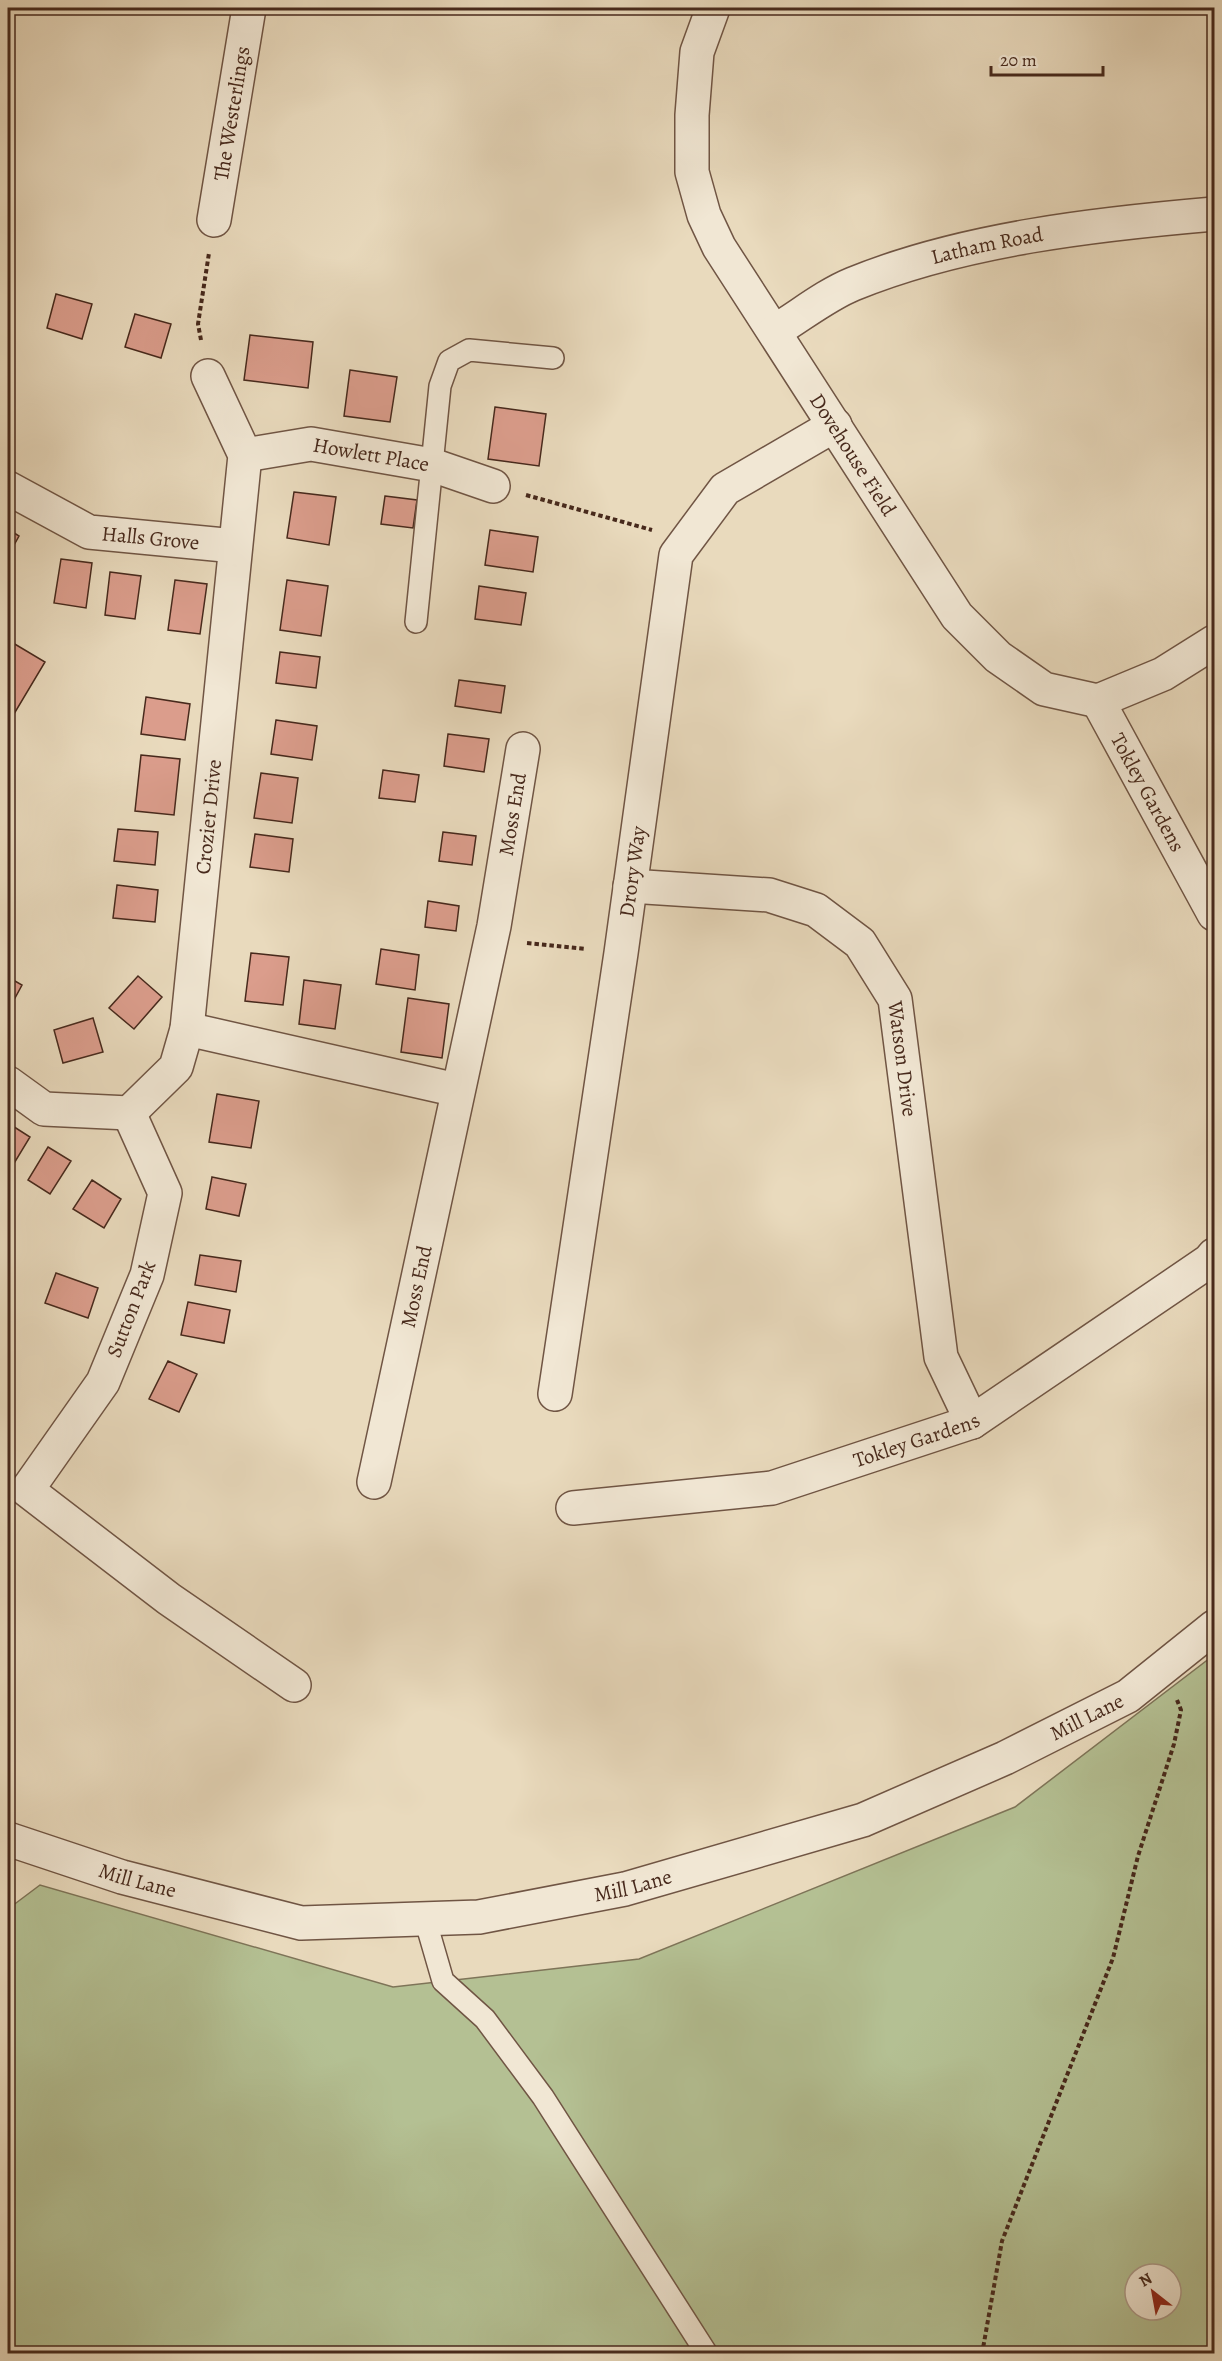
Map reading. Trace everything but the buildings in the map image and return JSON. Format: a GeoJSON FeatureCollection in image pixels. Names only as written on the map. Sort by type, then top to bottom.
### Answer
{"type":"FeatureCollection","features":[{"type":"Feature","properties":{"kind":"street","name":"The Westerlings"},"geometry":{"type":"LineString","coordinates":[[214,220],[249,8]]}},
{"type":"Feature","properties":{"kind":"street","name":"Dovehouse Field"},"geometry":{"type":"LineString","coordinates":[[713,8],[697,52],[692,115],[692,172],[705,214],[719,247],[957,616],[998,657],[1044,689],[1098,701]]}},
{"type":"Feature","properties":{"kind":"street","name":"Latham Road"},"geometry":{"type":"LineString","coordinates":[[775,331],[852,284],[944,255],[1040,235],[1142,220],[1215,214]]}},
{"type":"Feature","properties":{"kind":"street"},"geometry":{"type":"LineString","coordinates":[[208,376],[245,455]]}},
{"type":"Feature","properties":{"kind":"street","name":"Drory Way"},"geometry":{"type":"LineString","coordinates":[[555,1394],[621,953],[676,555],[725,489],[835,425]]}},
{"type":"Feature","properties":{"kind":"street","name":"Howlett Place"},"geometry":{"type":"LineString","coordinates":[[245,455],[311,444],[432,465],[493,486]]}},
{"type":"Feature","properties":{"kind":"street","name":"Crozier Drive"},"geometry":{"type":"LineString","coordinates":[[129,1113],[176,1067],[187,1029],[245,455]]}},
{"type":"Feature","properties":{"kind":"street","name":"Halls Grove"},"geometry":{"type":"LineString","coordinates":[[8,488],[89,532],[235,546]]}},
{"type":"Feature","properties":{"kind":"street"},"geometry":{"type":"LineString","coordinates":[[1098,701],[1163,674],[1215,642]]}},
{"type":"Feature","properties":{"kind":"street","name":"Tokley Gardens"},"geometry":{"type":"LineString","coordinates":[[1098,701],[1215,914]]}},
{"type":"Feature","properties":{"kind":"street","name":"Moss End"},"geometry":{"type":"LineString","coordinates":[[374,1482],[491,939],[523,749]]}},
{"type":"Feature","properties":{"kind":"street","name":"Watson Drive"},"geometry":{"type":"LineString","coordinates":[[630,886],[769,895],[816,910],[860,943],[896,999],[941,1357],[972,1422]]}},
{"type":"Feature","properties":{"kind":"street"},"geometry":{"type":"LineString","coordinates":[[187,1029],[457,1090]]}},
{"type":"Feature","properties":{"kind":"street"},"geometry":{"type":"LineString","coordinates":[[8,1083],[44,1109],[129,1113]]}},
{"type":"Feature","properties":{"kind":"street","name":"Sutton Park"},"geometry":{"type":"LineString","coordinates":[[129,1113],[165,1193],[147,1275],[103,1382],[17,1482],[169,1599],[294,1686]]}},
{"type":"Feature","properties":{"kind":"street","name":"Tokley Gardens"},"geometry":{"type":"LineString","coordinates":[[573,1508],[772,1488],[972,1422],[1215,1255]]}},
{"type":"Feature","properties":{"kind":"street","name":"Mill Lane"},"geometry":{"type":"LineString","coordinates":[[8,1839],[122,1877],[301,1923],[479,1917],[625,1889],[863,1820],[1005,1758],[1128,1696],[1215,1628]]}},
{"type":"Feature","properties":{"kind":"lane"},"geometry":{"type":"LineString","coordinates":[[416,622],[440,386],[448,361],[469,350],[553,358]]}},
{"type":"Feature","properties":{"kind":"lane"},"geometry":{"type":"LineString","coordinates":[[425,1919],[443,1981],[485,2019],[543,2097],[707,2354]]}},
{"type":"Feature","properties":{"kind":"path"},"geometry":{"type":"LineString","coordinates":[[208,376],[198,324],[214,220]]}},
{"type":"Feature","properties":{"kind":"path"},"geometry":{"type":"LineString","coordinates":[[493,486],[642,528],[689,537]]}},
{"type":"Feature","properties":{"kind":"path"},"geometry":{"type":"LineString","coordinates":[[491,939],[621,953]]}},
{"type":"Feature","properties":{"kind":"path"},"geometry":{"type":"LineString","coordinates":[[982,2354],[1002,2241],[1113,1958],[1138,1857],[1173,1744],[1181,1710],[1164,1667]]}},
{"type":"Feature","properties":{"kind":"green space"},"geometry":{"type":"Polygon","coordinates":[[[1214,1655],[1214,2353],[8,2353],[8,1909],[40,1885],[393,1987],[639,1959],[1015,1807],[1214,1655]]]}}]}
